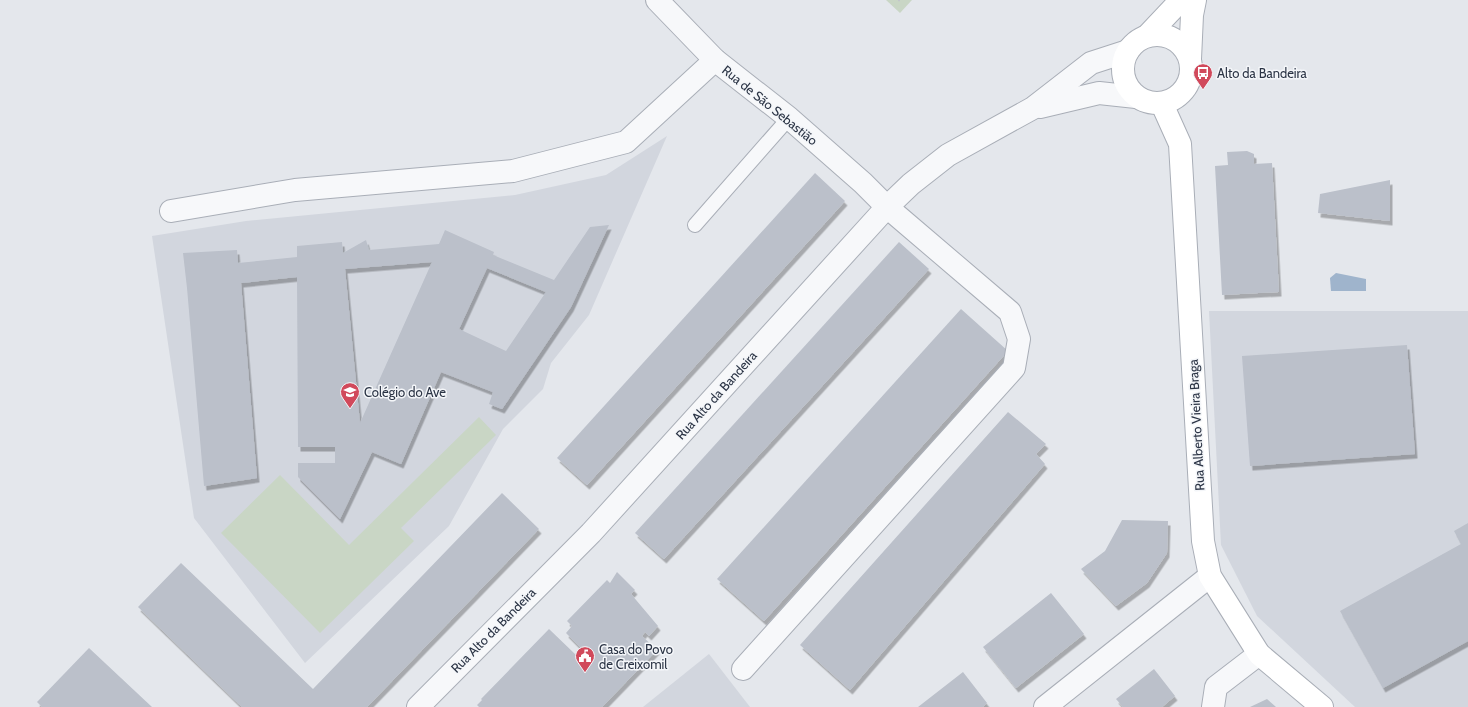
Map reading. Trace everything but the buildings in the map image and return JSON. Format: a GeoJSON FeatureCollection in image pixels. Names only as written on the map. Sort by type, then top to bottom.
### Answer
{"type":"FeatureCollection","features":[{"type":"Feature","properties":{"kind":"street","name":"Rua de São Sebastião"},"geometry":{"type":"LineString","coordinates":[[657,0],[715,60],[789,118],[863,183],[887,207],[1010,312],[1019,339],[1014,368],[743,669]]}},
{"type":"Feature","properties":{"kind":"street"},"geometry":{"type":"LineString","coordinates":[[1181,0],[1147,36],[1136,42],[1128,51],[1123,62],[1123,75],[1127,86],[1136,96],[1146,103],[1162,104],[1174,100],[1187,88],[1191,77],[1190,59],[1192,15],[1195,0]]}},
{"type":"Feature","properties":{"kind":"street"},"geometry":{"type":"LineString","coordinates":[[1147,36],[1160,35],[1172,38],[1185,48],[1190,59]]}},
{"type":"Feature","properties":{"kind":"street","name":"Rua Alto da Bandeira"},"geometry":{"type":"LineString","coordinates":[[418,707],[591,533],[887,207],[911,184],[948,155],[1033,108],[1091,63],[1128,51]]}},
{"type":"Feature","properties":{"kind":"street"},"geometry":{"type":"LineString","coordinates":[[171,211],[295,190],[513,171],[626,142],[715,60]]}},
{"type":"Feature","properties":{"kind":"street","name":"Rua Alto da Bandeira"},"geometry":{"type":"LineString","coordinates":[[1033,108],[1099,93],[1136,96]]}},
{"type":"Feature","properties":{"kind":"street","name":"Rua Alberto Vieira Braga"},"geometry":{"type":"LineString","coordinates":[[1162,104],[1180,144],[1203,542],[1210,576],[1259,654],[1322,707]]}},
{"type":"Feature","properties":{"kind":"street"},"geometry":{"type":"LineString","coordinates":[[1045,707],[1210,576]]}},
{"type":"Feature","properties":{"kind":"street"},"geometry":{"type":"LineString","coordinates":[[1213,707],[1216,687],[1259,654]]}},
{"type":"Feature","properties":{"kind":"lane"},"geometry":{"type":"LineString","coordinates":[[695,225],[789,118]]}},
{"type":"Feature","properties":{"kind":"shaded area","name":"Colégio do Ave"},"geometry":{"type":"Polygon","coordinates":[[[667,136],[589,315],[551,363],[543,389],[503,429],[449,526],[305,663],[194,518],[152,236],[246,221],[515,195],[606,175],[667,136]]]}},
{"type":"Feature","properties":{"kind":"shaded area"},"geometry":{"type":"Polygon","coordinates":[[[1209,311],[1468,311],[1468,707],[1355,707],[1257,616],[1221,545],[1209,311]]]}},
{"type":"Feature","properties":{"kind":"shaded area"},"geometry":{"type":"Polygon","coordinates":[[[709,654],[750,707],[643,707],[709,654]]]}},
{"type":"Feature","properties":{"kind":"green space"},"geometry":{"type":"Polygon","coordinates":[[[886,0],[912,0],[900,13],[886,0]]]}},
{"type":"Feature","properties":{"kind":"green space"},"geometry":{"type":"Polygon","coordinates":[[[479,417],[496,435],[401,528],[414,541],[320,633],[221,533],[280,475],[349,545],[479,417]]]}},
{"type":"Feature","properties":{"kind":"water"},"geometry":{"type":"Polygon","coordinates":[[[1336,273],[1366,279],[1366,291],[1331,291],[1330,278],[1336,273]]]}},
{"type":"Feature","properties":{"kind":"place","name":"Alto da Bandeira"},"geometry":{"type":"Point","coordinates":[1203,90]}},
{"type":"Feature","properties":{"kind":"place","name":"Colégio do Ave"},"geometry":{"type":"Point","coordinates":[350,409]}},
{"type":"Feature","properties":{"kind":"place","name":"Casa do Povo de Creixomil"},"geometry":{"type":"Point","coordinates":[585,673]}}]}
